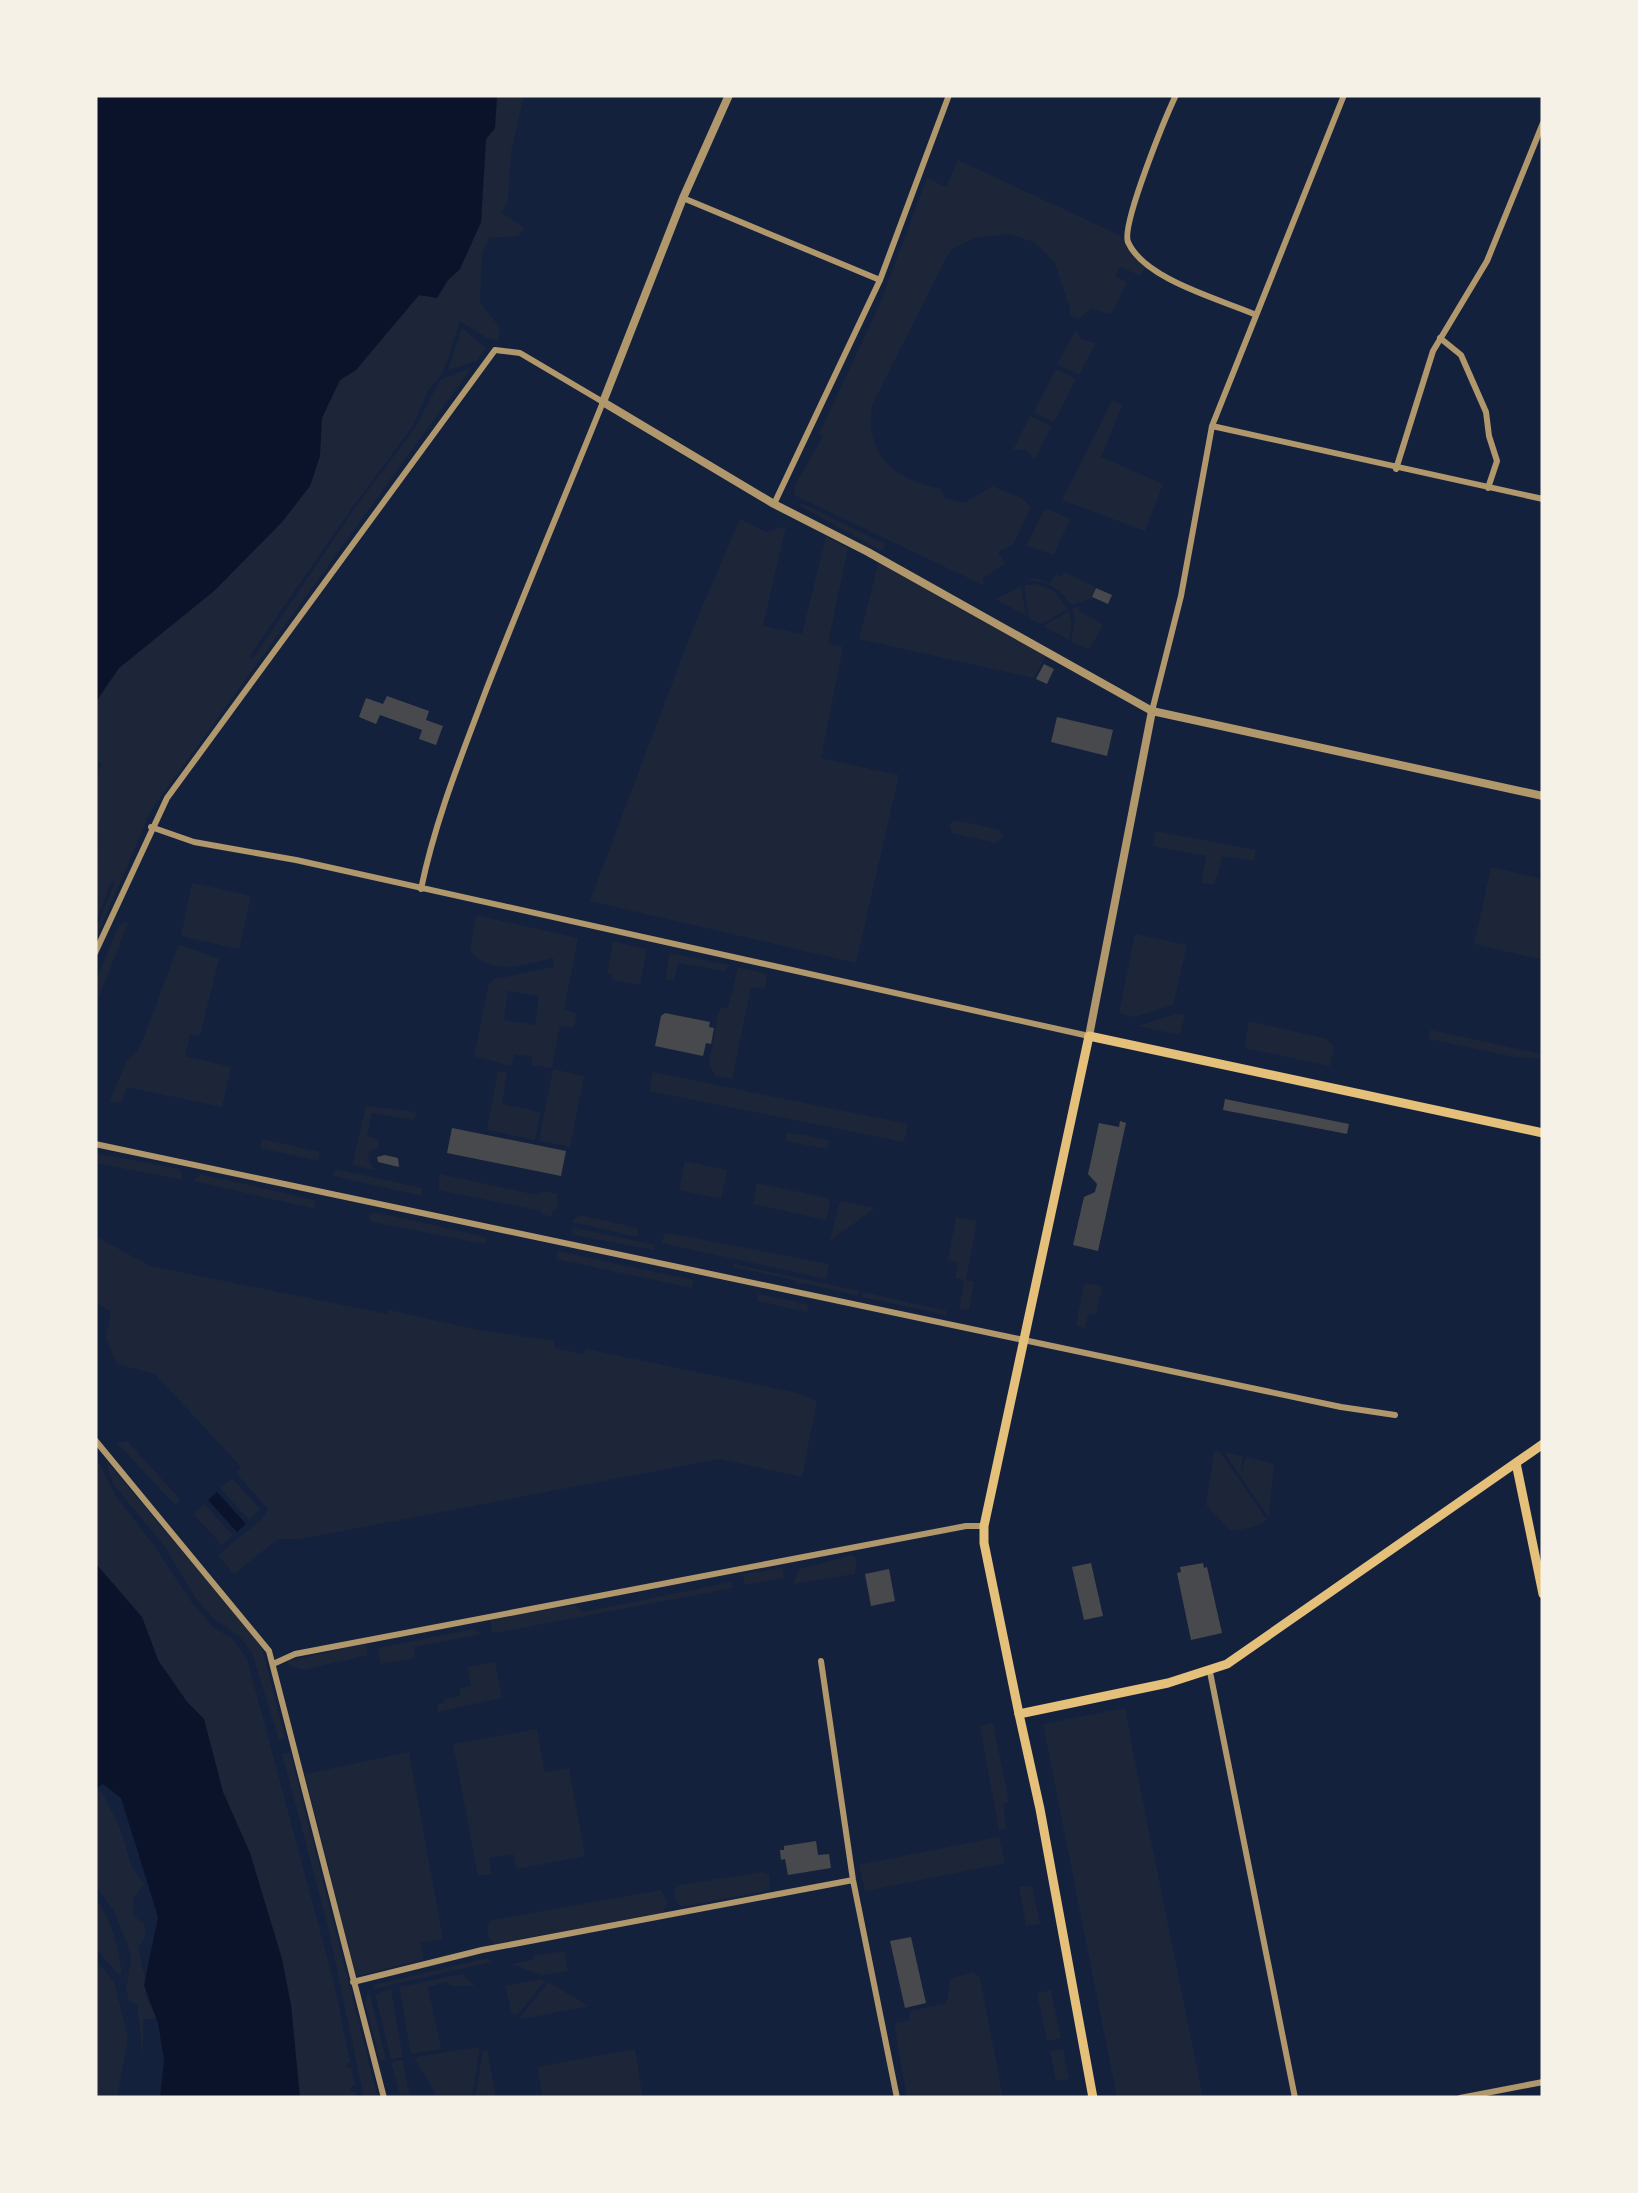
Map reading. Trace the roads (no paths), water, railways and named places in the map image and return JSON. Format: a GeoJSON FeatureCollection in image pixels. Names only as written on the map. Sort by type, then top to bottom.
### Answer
{"type":"FeatureCollection","features":[{"type":"Feature","properties":{"kind":"main road"},"geometry":{"type":"LineString","coordinates":[[1094,2098],[1040,1809],[984,1543],[984,1526],[1089,1036],[1543,1133]]}},
{"type":"Feature","properties":{"kind":"main road"},"geometry":{"type":"LineString","coordinates":[[1019,1714],[1210,1672],[1253,1648],[1543,1444]]}},
{"type":"Feature","properties":{"kind":"main road"},"geometry":{"type":"LineString","coordinates":[[1516,1463],[1543,1594]]}},
{"type":"Feature","properties":{"kind":"street"},"geometry":{"type":"LineString","coordinates":[[421,889],[431,842],[471,730],[728,95]]}},
{"type":"Feature","properties":{"kind":"street"},"geometry":{"type":"LineString","coordinates":[[774,504],[880,280],[949,95]]}},
{"type":"Feature","properties":{"kind":"street"},"geometry":{"type":"LineString","coordinates":[[1176,95],[1133,209],[1127,240],[1145,263],[1164,276],[1254,314]]}},
{"type":"Feature","properties":{"kind":"street"},"geometry":{"type":"LineString","coordinates":[[151,827],[194,842],[274,856],[1089,1036],[1152,711],[1181,596],[1212,426],[1344,95]]}},
{"type":"Feature","properties":{"kind":"street"},"geometry":{"type":"LineString","coordinates":[[1396,468],[1428,365],[1487,261],[1543,123]]}},
{"type":"Feature","properties":{"kind":"street"},"geometry":{"type":"LineString","coordinates":[[684,198],[880,280]]}},
{"type":"Feature","properties":{"kind":"street"},"geometry":{"type":"LineString","coordinates":[[1440,338],[1461,355],[1486,412],[1497,461],[1488,488]]}},
{"type":"Feature","properties":{"kind":"street"},"geometry":{"type":"LineString","coordinates":[[95,954],[167,798],[495,350],[520,353],[774,504],[868,552],[1152,711],[1543,796]]}},
{"type":"Feature","properties":{"kind":"street"},"geometry":{"type":"LineString","coordinates":[[1212,426],[1543,500]]}},
{"type":"Feature","properties":{"kind":"street"},"geometry":{"type":"LineString","coordinates":[[95,1144],[1024,1342],[1341,1407],[1395,1414]]}},
{"type":"Feature","properties":{"kind":"street"},"geometry":{"type":"LineString","coordinates":[[95,1440],[262,1640],[273,1664],[384,2098]]}},
{"type":"Feature","properties":{"kind":"street"},"geometry":{"type":"LineString","coordinates":[[273,1664],[295,1654],[581,1598],[966,1526],[984,1526]]}},
{"type":"Feature","properties":{"kind":"street"},"geometry":{"type":"LineString","coordinates":[[821,1660],[854,1880],[896,2098]]}},
{"type":"Feature","properties":{"kind":"street"},"geometry":{"type":"LineString","coordinates":[[1210,1672],[1295,2098]]}},
{"type":"Feature","properties":{"kind":"street"},"geometry":{"type":"LineString","coordinates":[[353,1982],[482,1950],[854,1880]]}},
{"type":"Feature","properties":{"kind":"street"},"geometry":{"type":"LineString","coordinates":[[1460,2098],[1543,2082]]}}]}
